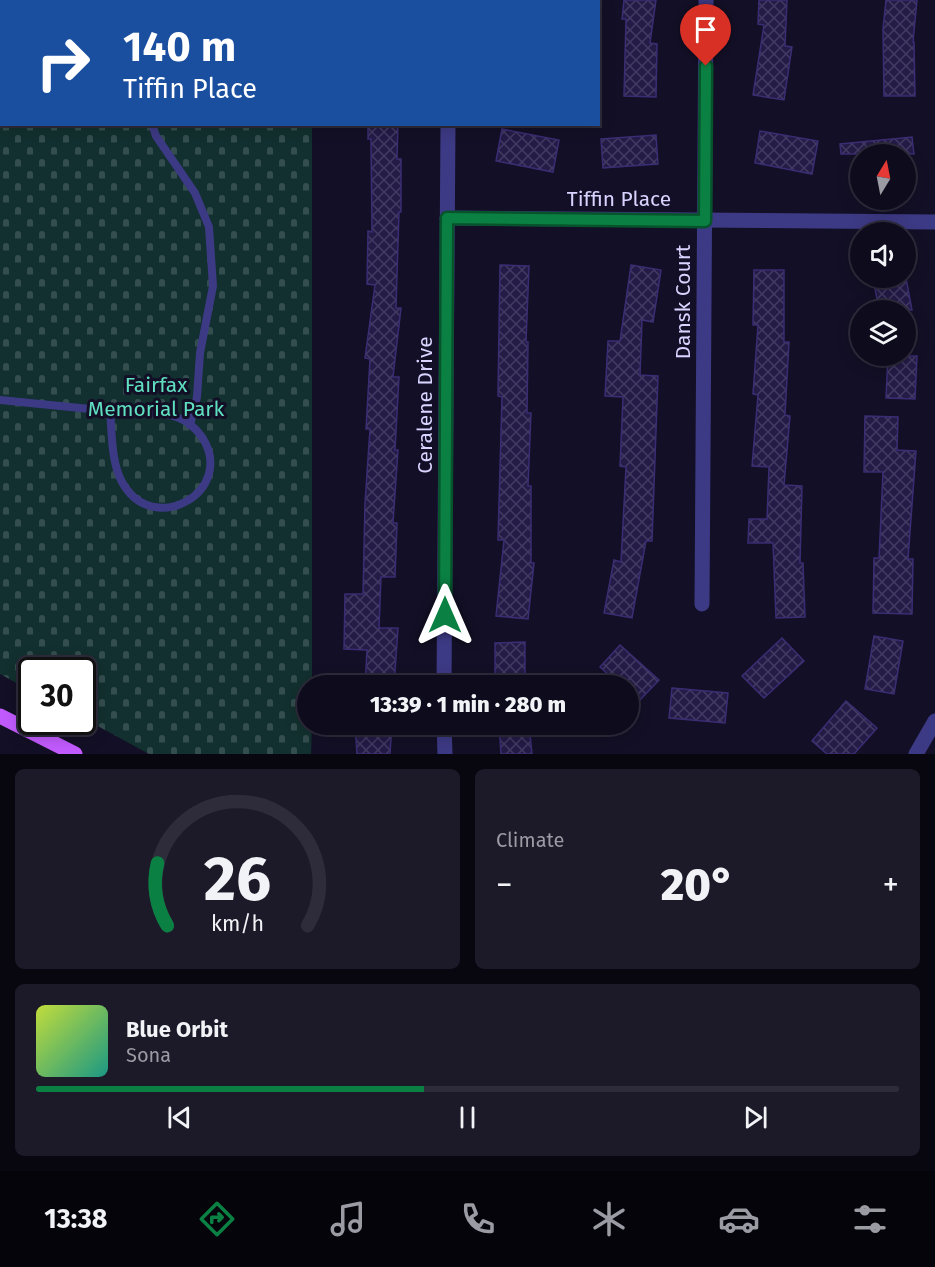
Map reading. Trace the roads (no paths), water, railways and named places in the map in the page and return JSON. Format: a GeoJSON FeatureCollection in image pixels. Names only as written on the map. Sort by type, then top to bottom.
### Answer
{"type":"FeatureCollection","features":[{"type":"Feature","properties":{"kind":"main road"},"geometry":{"type":"LineString","coordinates":[[0,716],[75,754]]}},
{"type":"Feature","properties":{"kind":"street","name":"Dansk Court"},"geometry":{"type":"LineString","coordinates":[[702,604],[706,0]]}},
{"type":"Feature","properties":{"kind":"street","name":"Ceralene Drive"},"geometry":{"type":"LineString","coordinates":[[444,675],[448,126]]}},
{"type":"Feature","properties":{"kind":"street","name":"Tiffin Place"},"geometry":{"type":"LineString","coordinates":[[447,218],[935,222]]}},
{"type":"Feature","properties":{"kind":"street"},"geometry":{"type":"LineString","coordinates":[[916,754],[935,721]]}},
{"type":"Feature","properties":{"kind":"street"},"geometry":{"type":"LineString","coordinates":[[444,735],[445,754]]}},
{"type":"Feature","properties":{"kind":"lane"},"geometry":{"type":"LineString","coordinates":[[153,126],[156,136],[195,193],[209,227],[213,286],[200,353],[197,397],[190,425]]}},
{"type":"Feature","properties":{"kind":"lane"},"geometry":{"type":"LineString","coordinates":[[0,400],[148,412],[176,417],[196,429],[207,445],[211,463],[207,479],[194,498],[178,507],[154,509],[132,496],[121,482],[115,458],[110,410]]}},
{"type":"Feature","properties":{"kind":"park label","name":"Fairfax Memorial Park"},"geometry":{"type":"Point","coordinates":[156,397]}}]}
